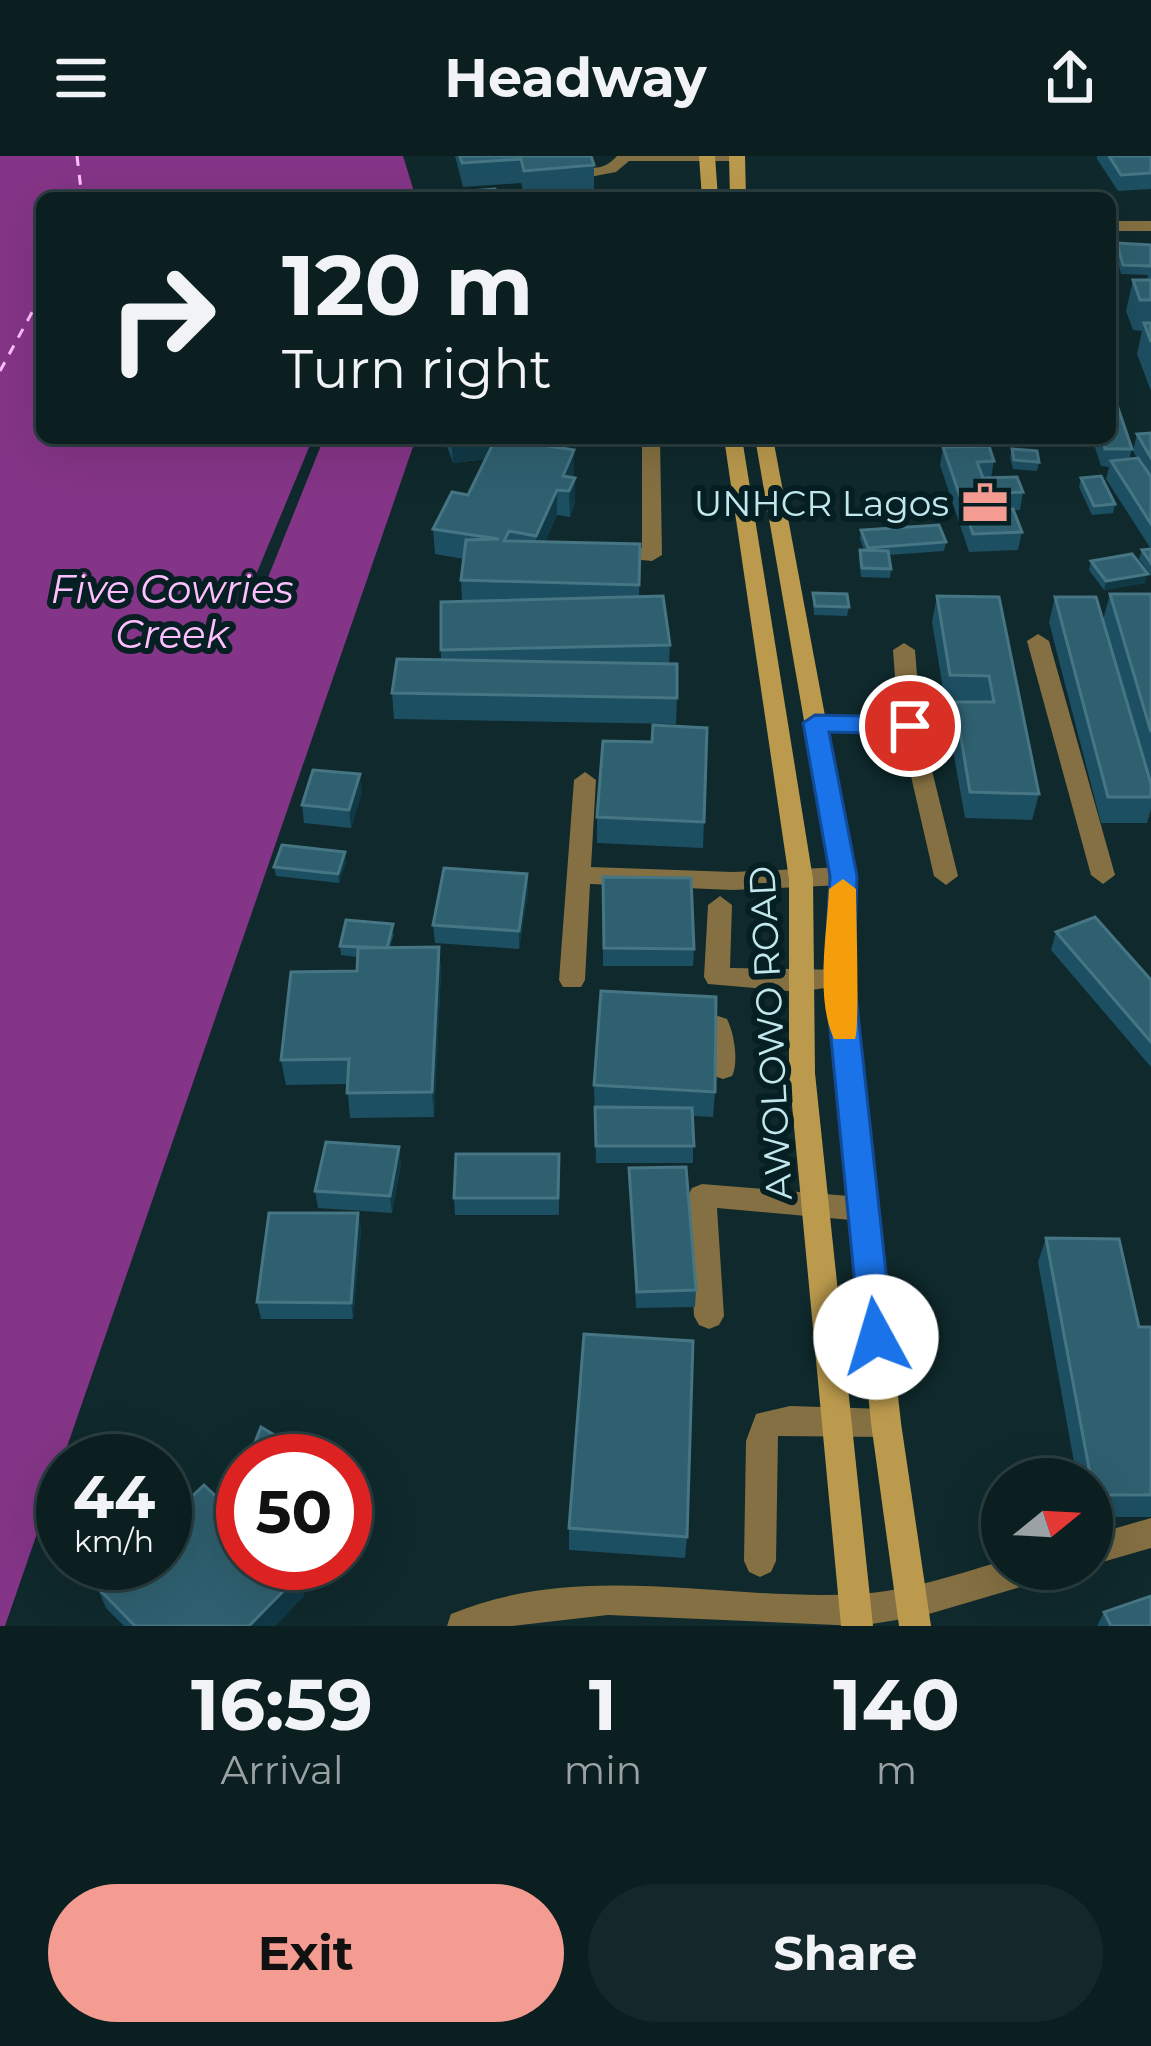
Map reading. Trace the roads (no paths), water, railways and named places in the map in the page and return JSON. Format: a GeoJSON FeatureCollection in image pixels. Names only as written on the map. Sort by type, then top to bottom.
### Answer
{"type":"FeatureCollection","features":[{"type":"Feature","properties":{"kind":"main road"},"geometry":{"type":"LineString","coordinates":[[707,156],[710,192]]}},
{"type":"Feature","properties":{"kind":"main road"},"geometry":{"type":"LineString","coordinates":[[737,156],[739,192]]}},
{"type":"Feature","properties":{"kind":"main road","name":"AWOLOWO ROAD"},"geometry":{"type":"LineString","coordinates":[[735,444],[801,879],[802,1073],[856,1618]]}},
{"type":"Feature","properties":{"kind":"main road","name":"AWOLOWO ROAD"},"geometry":{"type":"LineString","coordinates":[[765,444],[843,876],[840,977],[862,1209],[914,1614]]}},
{"type":"Feature","properties":{"kind":"street"},"geometry":{"type":"LineString","coordinates":[[567,164],[579,174],[607,171],[625,156],[737,156]]}},
{"type":"Feature","properties":{"kind":"street"},"geometry":{"type":"LineString","coordinates":[[1116,226],[1151,226]]}},
{"type":"Feature","properties":{"kind":"street"},"geometry":{"type":"LineString","coordinates":[[585,550],[652,555],[651,444]]}},
{"type":"Feature","properties":{"kind":"street"},"geometry":{"type":"LineString","coordinates":[[1037,641],[1102,875]]}},
{"type":"Feature","properties":{"kind":"street"},"geometry":{"type":"LineString","coordinates":[[904,650],[910,726],[946,876]]}},
{"type":"Feature","properties":{"kind":"street"},"geometry":{"type":"LineString","coordinates":[[815,723],[910,726]]}},
{"type":"Feature","properties":{"kind":"street"},"geometry":{"type":"LineString","coordinates":[[572,980],[585,780]]}},
{"type":"Feature","properties":{"kind":"street"},"geometry":{"type":"LineString","coordinates":[[579,875],[843,876]]}},
{"type":"Feature","properties":{"kind":"street"},"geometry":{"type":"LineString","coordinates":[[720,904],[716,977],[800,982],[840,977]]}},
{"type":"Feature","properties":{"kind":"street"},"geometry":{"type":"LineString","coordinates":[[718,1026],[723,1069]]}},
{"type":"Feature","properties":{"kind":"street"},"geometry":{"type":"LineString","coordinates":[[710,1316],[702,1196],[753,1195],[816,1208],[862,1209]]}},
{"type":"Feature","properties":{"kind":"street"},"geometry":{"type":"LineString","coordinates":[[760,1561],[761,1441],[767,1424],[886,1423]]}},
{"type":"Feature","properties":{"kind":"street"},"geometry":{"type":"LineString","coordinates":[[1113,1544],[1151,1533]]}},
{"type":"Feature","properties":{"kind":"street"},"geometry":{"type":"LineString","coordinates":[[463,1626],[491,1614],[584,1599],[856,1618],[914,1614],[981,1587]]}},
{"type":"Feature","properties":{"kind":"water","name":"Five Cowries Creek"},"geometry":{"type":"Polygon","coordinates":[[[0,156],[403,156],[414,192],[36,192],[36,444],[414,444],[71,1434],[36,1434],[36,1536],[5,1626],[0,1626],[0,156]]]}},
{"type":"Feature","properties":{"kind":"place","name":"UNHCR Lagos"},"geometry":{"type":"Point","coordinates":[985,503]}}]}
